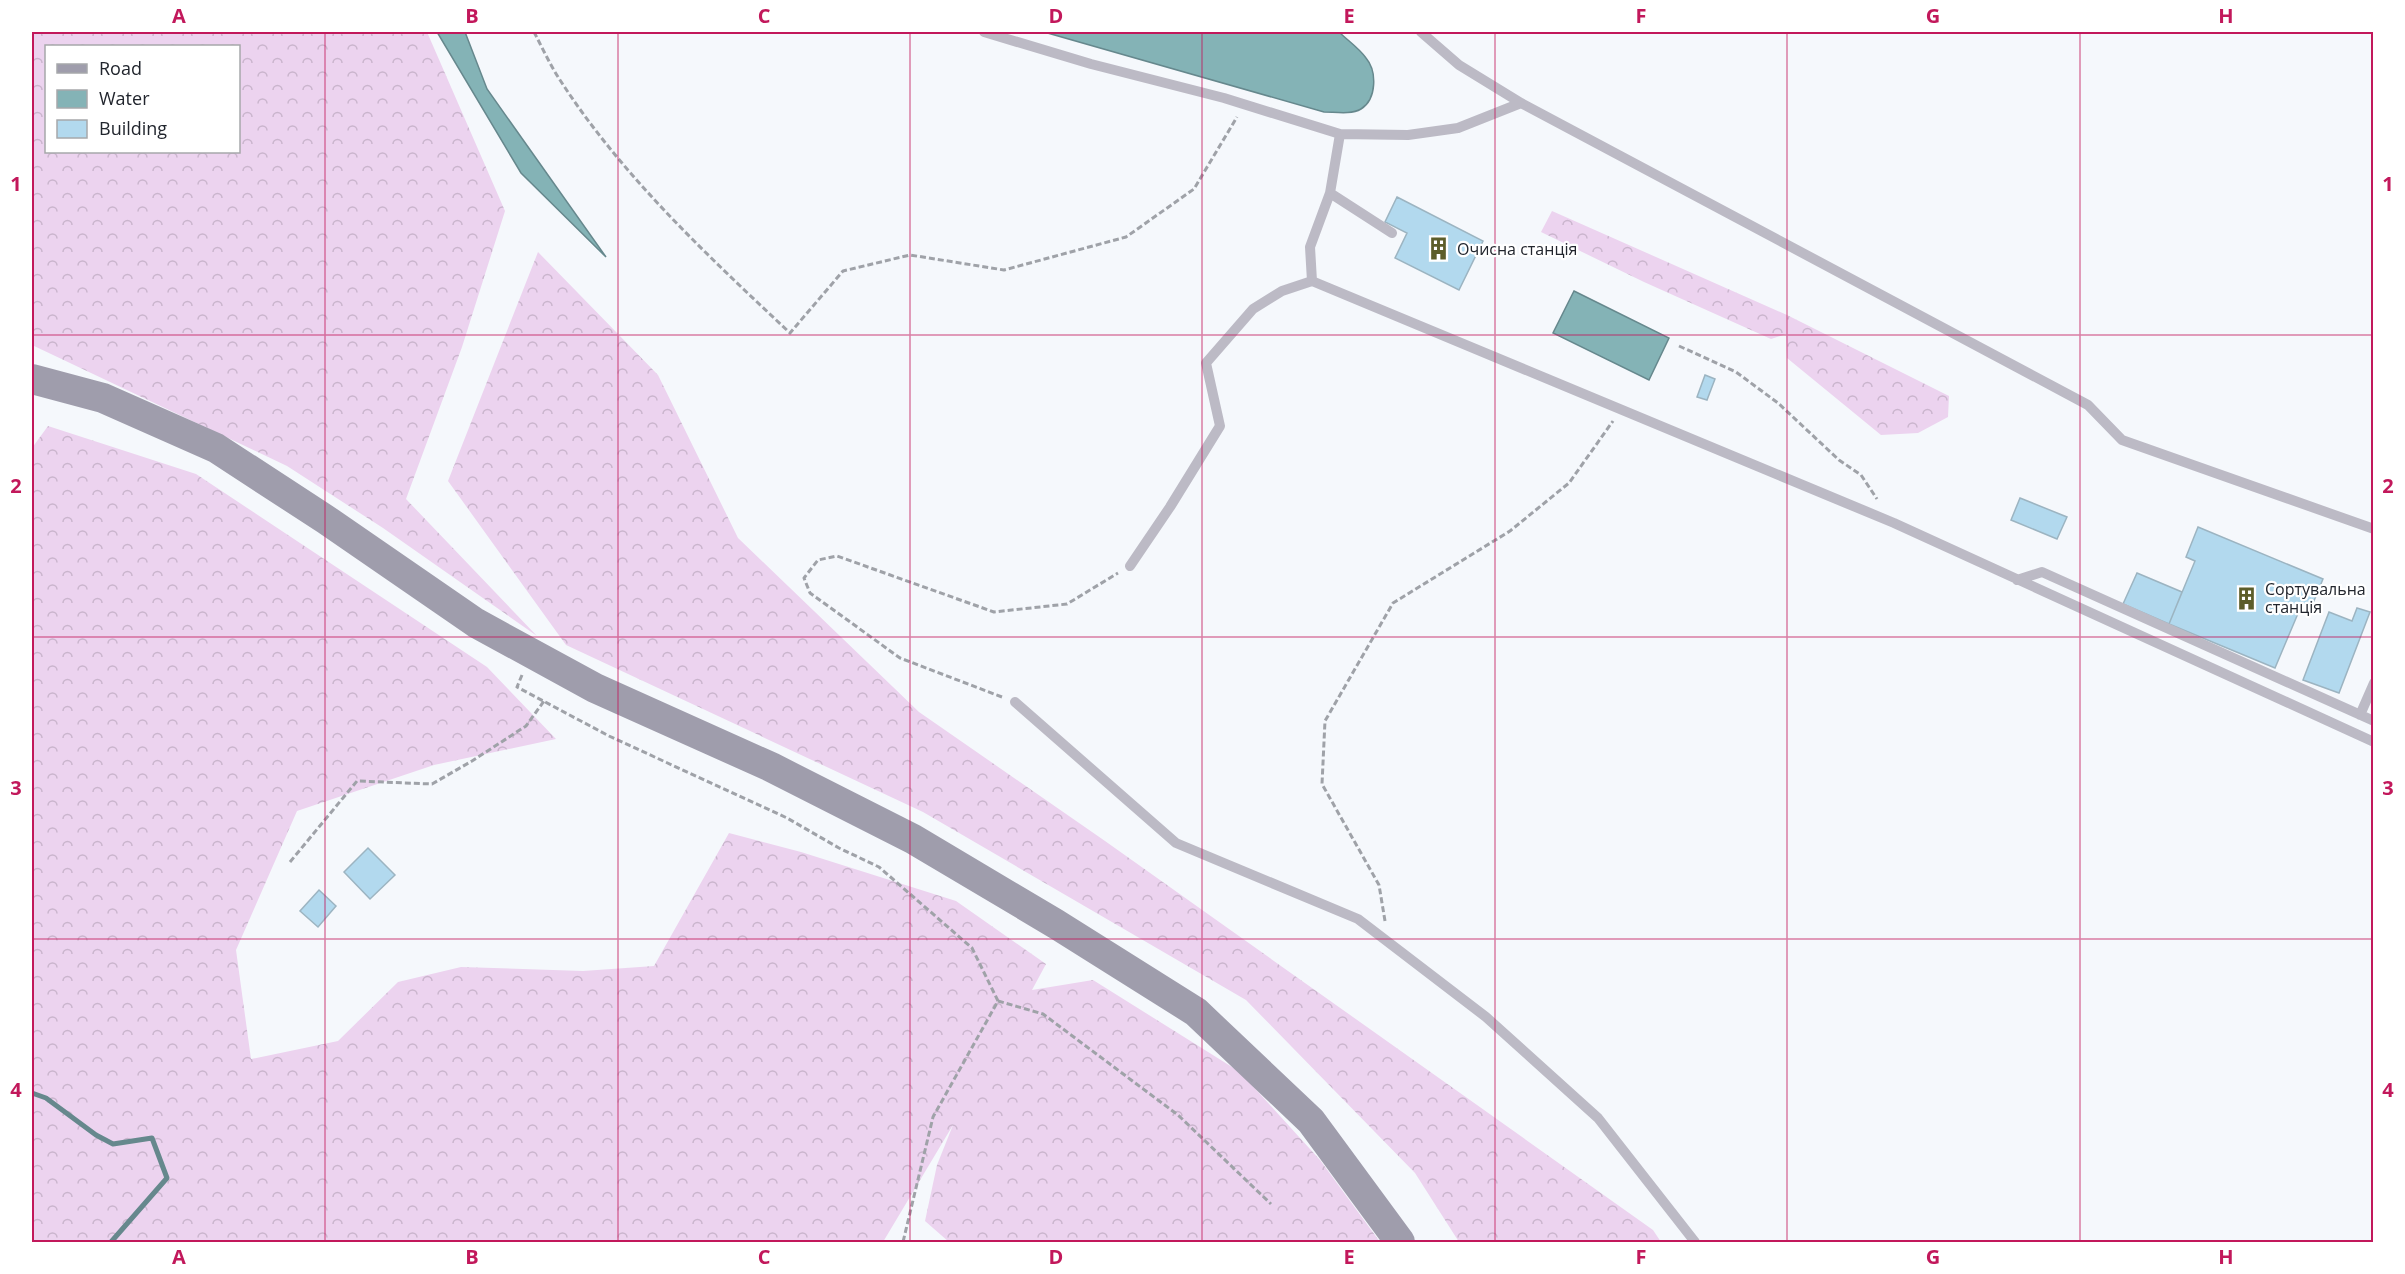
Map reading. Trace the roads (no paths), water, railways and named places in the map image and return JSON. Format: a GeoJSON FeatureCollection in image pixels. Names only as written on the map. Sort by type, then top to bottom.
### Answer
{"type":"FeatureCollection","features":[{"type":"Feature","properties":{"kind":"main road"},"geometry":{"type":"LineString","coordinates":[[32,379],[103,398],[216,448],[326,519],[476,623],[595,688],[771,767],[913,839],[1056,924],[1196,1012],[1311,1121],[1400,1242]]}},
{"type":"Feature","properties":{"kind":"lane"},"geometry":{"type":"LineString","coordinates":[[984,32],[1091,64],[1244,104],[1340,135],[1408,135],[1458,128],[1521,103]]}},
{"type":"Feature","properties":{"kind":"lane"},"geometry":{"type":"LineString","coordinates":[[1421,32],[1459,65],[1521,103],[2088,405],[2122,440],[2373,529]]}},
{"type":"Feature","properties":{"kind":"lane"},"geometry":{"type":"LineString","coordinates":[[1312,281],[1310,247],[1330,194],[1340,135]]}},
{"type":"Feature","properties":{"kind":"lane"},"geometry":{"type":"LineString","coordinates":[[1330,194],[1392,233]]}},
{"type":"Feature","properties":{"kind":"lane"},"geometry":{"type":"LineString","coordinates":[[1130,566],[1220,426],[1206,363],[1253,309],[1282,291],[1312,281],[1894,523],[2373,742]]}},
{"type":"Feature","properties":{"kind":"lane"},"geometry":{"type":"LineString","coordinates":[[2017,580],[2042,572],[2373,721]]}},
{"type":"Feature","properties":{"kind":"lane"},"geometry":{"type":"LineString","coordinates":[[2360,715],[2373,683]]}},
{"type":"Feature","properties":{"kind":"lane"},"geometry":{"type":"LineString","coordinates":[[1015,702],[1176,843],[1358,919],[1486,1017],[1598,1118],[1695,1242]]}},
{"type":"Feature","properties":{"kind":"water"},"geometry":{"type":"Polygon","coordinates":[[[437,32],[465,32],[487,89],[606,257],[521,173],[437,32]]]}},
{"type":"Feature","properties":{"kind":"water"},"geometry":{"type":"Polygon","coordinates":[[[1044,32],[1339,32],[1360,51],[1370,64],[1373,92],[1366,104],[1357,111],[1324,112],[1044,32]]]}},
{"type":"Feature","properties":{"kind":"water"},"geometry":{"type":"Polygon","coordinates":[[[1574,291],[1669,338],[1649,380],[1553,333],[1574,291]]]}},
{"type":"Feature","properties":{"kind":"waterway"},"geometry":{"type":"LineString","coordinates":[[32,1093],[46,1098],[96,1135],[113,1144],[152,1138],[167,1178],[111,1242]]}},
{"type":"Feature","properties":{"kind":"place","name":"Очисна станція"},"geometry":{"type":"Point","coordinates":[1439,249]}},
{"type":"Feature","properties":{"kind":"place","name":"Сортувальна станція"},"geometry":{"type":"Point","coordinates":[2247,598]}}]}
